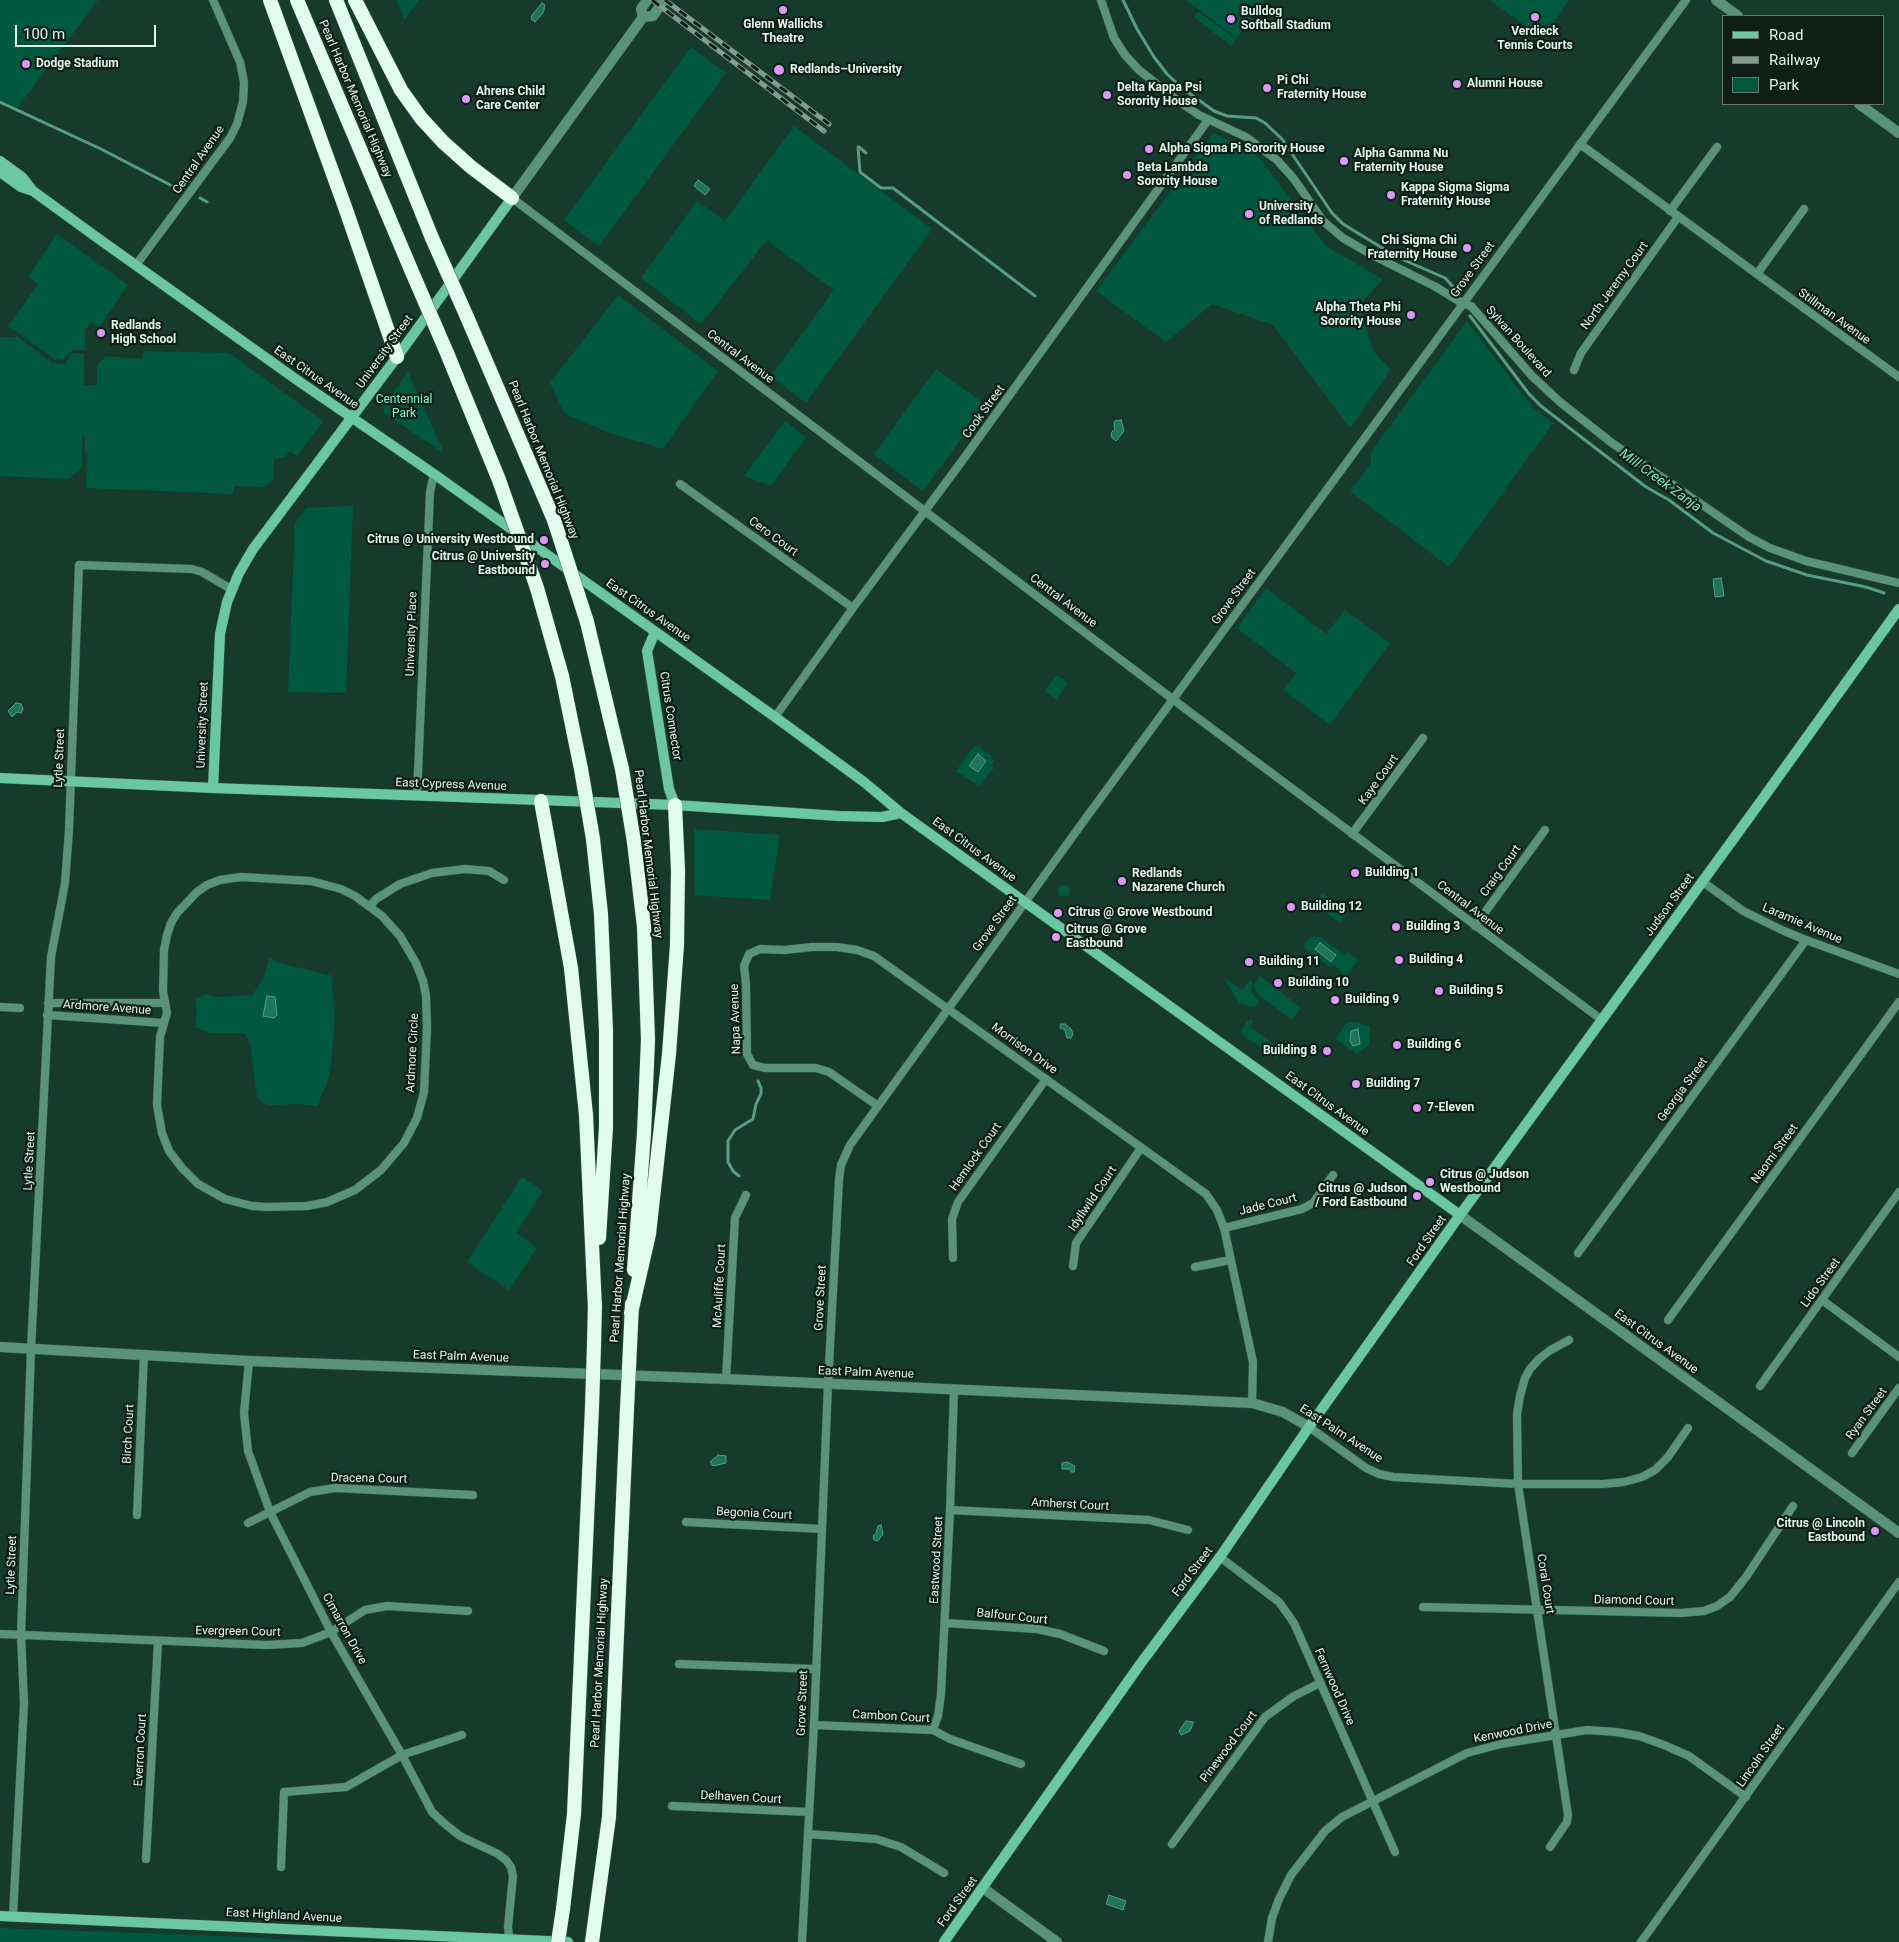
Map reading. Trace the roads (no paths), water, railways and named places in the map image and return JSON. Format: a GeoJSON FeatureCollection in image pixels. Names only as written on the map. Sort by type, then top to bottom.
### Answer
{"type":"FeatureCollection","features":[{"type":"Feature","properties":{"kind":"highway"},"geometry":{"type":"LineString","coordinates":[[270,0],[397,358]]}},
{"type":"Feature","properties":{"kind":"highway","name":"Pearl Harbor Memorial Highway"},"geometry":{"type":"LineString","coordinates":[[297,0],[499,480],[537,588],[562,676],[593,839],[601,914],[606,1031],[606,1127],[595,1309],[574,1814],[558,1942]]}},
{"type":"Feature","properties":{"kind":"highway","name":"Pearl Harbor Memorial Highway"},"geometry":{"type":"LineString","coordinates":[[336,0],[432,238],[554,520],[587,622],[622,768],[634,842],[644,927],[648,1040],[644,1133],[631,1313],[608,1817],[592,1942]]}},
{"type":"Feature","properties":{"kind":"highway"},"geometry":{"type":"LineString","coordinates":[[355,0],[401,90],[421,118],[443,142],[471,167],[512,198]]}},
{"type":"Feature","properties":{"kind":"highway"},"geometry":{"type":"LineString","coordinates":[[541,801],[571,968],[586,1115],[595,1309]]}},
{"type":"Feature","properties":{"kind":"highway"},"geometry":{"type":"LineString","coordinates":[[631,1313],[650,1234],[670,1054],[677,945],[678,851],[675,805]]}},
{"type":"Feature","properties":{"kind":"main road","name":"East Citrus Avenue"},"geometry":{"type":"LineString","coordinates":[[0,161],[22,177],[33,191],[775,717],[864,782],[901,813],[1460,1215]]}},
{"type":"Feature","properties":{"kind":"main road","name":"East Citrus Avenue"},"geometry":{"type":"LineString","coordinates":[[0,172],[21,187],[33,191]]}},
{"type":"Feature","properties":{"kind":"main road","name":"University Street"},"geometry":{"type":"LineString","coordinates":[[213,788],[220,634],[231,589],[253,549],[397,358],[512,198]]}},
{"type":"Feature","properties":{"kind":"main road","name":"Judson Street"},"geometry":{"type":"LineString","coordinates":[[1460,1215],[1899,609]]}},
{"type":"Feature","properties":{"kind":"main road","name":"Citrus Connector"},"geometry":{"type":"LineString","coordinates":[[655,632],[647,651],[669,789],[675,805]]}},
{"type":"Feature","properties":{"kind":"main road","name":"East Cypress Avenue"},"geometry":{"type":"LineString","coordinates":[[0,778],[675,805],[882,817],[901,813]]}},
{"type":"Feature","properties":{"kind":"main road","name":"Ford Street"},"geometry":{"type":"LineString","coordinates":[[944,1942],[1141,1663],[1220,1557],[1309,1427],[1460,1215]]}},
{"type":"Feature","properties":{"kind":"main road","name":"East Highland Avenue"},"geometry":{"type":"LineString","coordinates":[[0,1916],[568,1942]]}},
{"type":"Feature","properties":{"kind":"street","name":"Central Avenue"},"geometry":{"type":"LineString","coordinates":[[136,265],[230,138],[237,124],[243,102],[244,82],[240,62],[213,0]]}},
{"type":"Feature","properties":{"kind":"street","name":"University Street"},"geometry":{"type":"LineString","coordinates":[[643,17],[641,9],[648,0]]}},
{"type":"Feature","properties":{"kind":"street","name":"University Street"},"geometry":{"type":"LineString","coordinates":[[512,198],[643,17],[653,16],[664,0]]}},
{"type":"Feature","properties":{"kind":"street","name":"Sylvan Boulevard"},"geometry":{"type":"LineString","coordinates":[[1101,0],[1110,28],[1125,55],[1139,70],[1178,101],[1208,120],[1246,137],[1277,160],[1294,179],[1323,221],[1343,238],[1436,287],[1462,303],[1471,306],[1532,376],[1560,402],[1612,443],[1749,537],[1770,548],[1806,561],[1899,584]]}},
{"type":"Feature","properties":{"kind":"street","name":"Grove Street"},"geometry":{"type":"LineString","coordinates":[[802,1942],[814,1725],[828,1384],[840,1172],[850,1145],[1462,303],[1686,0]]}},
{"type":"Feature","properties":{"kind":"street"},"geometry":{"type":"LineString","coordinates":[[1716,0],[1737,15]]}},
{"type":"Feature","properties":{"kind":"street"},"geometry":{"type":"LineString","coordinates":[[1860,105],[1899,133]]}},
{"type":"Feature","properties":{"kind":"street","name":"Cook Street"},"geometry":{"type":"LineString","coordinates":[[775,717],[1208,120]]}},
{"type":"Feature","properties":{"kind":"street","name":"Stillman Avenue"},"geometry":{"type":"LineString","coordinates":[[1580,144],[1899,377]]}},
{"type":"Feature","properties":{"kind":"street"},"geometry":{"type":"LineString","coordinates":[[1670,211],[1717,146]]}},
{"type":"Feature","properties":{"kind":"street","name":"Central Avenue"},"geometry":{"type":"LineString","coordinates":[[512,198],[1352,834],[1602,1020]]}},
{"type":"Feature","properties":{"kind":"street"},"geometry":{"type":"LineString","coordinates":[[1757,274],[1804,209]]}},
{"type":"Feature","properties":{"kind":"street","name":"North Jeremy Court"},"geometry":{"type":"LineString","coordinates":[[1574,370],[1581,353],[1678,217]]}},
{"type":"Feature","properties":{"kind":"street","name":"University Place"},"geometry":{"type":"LineString","coordinates":[[417,796],[430,492],[434,474]]}},
{"type":"Feature","properties":{"kind":"street","name":"Cero Court"},"geometry":{"type":"LineString","coordinates":[[680,484],[853,608]]}},
{"type":"Feature","properties":{"kind":"street","name":"Lytle Street"},"geometry":{"type":"LineString","coordinates":[[13,1916],[24,1703],[21,1635],[31,1349],[47,1015],[51,957],[65,883],[71,781],[78,565],[192,569],[202,572],[231,589]]}},
{"type":"Feature","properties":{"kind":"street","name":"Kaye Court"},"geometry":{"type":"LineString","coordinates":[[1352,834],[1423,738]]}},
{"type":"Feature","properties":{"kind":"street","name":"Craig Court"},"geometry":{"type":"LineString","coordinates":[[1475,926],[1545,830]]}},
{"type":"Feature","properties":{"kind":"street"},"geometry":{"type":"LineString","coordinates":[[370,906],[376,899],[400,884],[432,873],[457,870],[489,872],[504,880]]}},
{"type":"Feature","properties":{"kind":"street","name":"Ardmore Circle"},"geometry":{"type":"LineString","coordinates":[[241,877],[312,882],[341,890],[370,906],[400,936],[416,963],[426,995],[428,1013],[424,1092],[411,1133],[396,1155],[381,1170],[355,1190],[327,1202],[300,1206],[268,1207],[252,1206],[225,1199],[198,1184],[170,1151],[162,1133],[158,1105],[160,1037],[167,1013],[165,1003],[163,991],[164,950],[171,922],[187,900],[207,885],[220,880],[241,877]]}},
{"type":"Feature","properties":{"kind":"street","name":"Laramie Avenue"},"geometry":{"type":"LineString","coordinates":[[1703,882],[1744,911],[1806,940],[1899,974]]}},
{"type":"Feature","properties":{"kind":"street","name":"Georgia Street"},"geometry":{"type":"LineString","coordinates":[[1578,1253],[1806,940]]}},
{"type":"Feature","properties":{"kind":"street","name":"Morrison Drive"},"geometry":{"type":"LineString","coordinates":[[749,954],[760,949],[784,950],[828,947],[856,950],[874,956],[1206,1194],[1217,1210],[1224,1228],[1253,1362],[1252,1403]]}},
{"type":"Feature","properties":{"kind":"street","name":"Napa Avenue"},"geometry":{"type":"LineString","coordinates":[[749,954],[744,966],[747,1054],[753,1064],[765,1068],[816,1068],[829,1072],[878,1106]]}},
{"type":"Feature","properties":{"kind":"street","name":"Naomi Street"},"geometry":{"type":"LineString","coordinates":[[1668,1320],[1899,1002]]}},
{"type":"Feature","properties":{"kind":"street","name":"Ardmore Avenue"},"geometry":{"type":"LineString","coordinates":[[48,1003],[165,1003]]}},
{"type":"Feature","properties":{"kind":"street"},"geometry":{"type":"LineString","coordinates":[[0,1007],[20,1008]]}},
{"type":"Feature","properties":{"kind":"street","name":"Ardmore Avenue"},"geometry":{"type":"LineString","coordinates":[[47,1015],[164,1023]]}},
{"type":"Feature","properties":{"kind":"street","name":"Hemlock Court"},"geometry":{"type":"LineString","coordinates":[[954,1258],[952,1219],[956,1207],[1046,1079]]}},
{"type":"Feature","properties":{"kind":"street","name":"Idyllwild Court"},"geometry":{"type":"LineString","coordinates":[[1073,1266],[1076,1243],[1141,1148]]}},
{"type":"Feature","properties":{"kind":"street","name":"Jade Court"},"geometry":{"type":"LineString","coordinates":[[1224,1228],[1302,1209],[1312,1203],[1333,1175]]}},
{"type":"Feature","properties":{"kind":"street","name":"Lido Street"},"geometry":{"type":"LineString","coordinates":[[1760,1386],[1899,1192]]}},
{"type":"Feature","properties":{"kind":"street","name":"McAuliffe Court"},"geometry":{"type":"LineString","coordinates":[[726,1379],[735,1218],[746,1195]]}},
{"type":"Feature","properties":{"kind":"street","name":"East Citrus Avenue"},"geometry":{"type":"LineString","coordinates":[[1460,1215],[1899,1533]]}},
{"type":"Feature","properties":{"kind":"street"},"geometry":{"type":"LineString","coordinates":[[1195,1267],[1230,1260]]}},
{"type":"Feature","properties":{"kind":"street"},"geometry":{"type":"LineString","coordinates":[[1822,1300],[1899,1357]]}},
{"type":"Feature","properties":{"kind":"street","name":"Coral Court"},"geometry":{"type":"LineString","coordinates":[[1550,1847],[1564,1828],[1568,1815],[1518,1484],[1517,1414],[1525,1378],[1539,1359],[1569,1340]]}},
{"type":"Feature","properties":{"kind":"street","name":"East Palm Avenue"},"geometry":{"type":"LineString","coordinates":[[0,1347],[249,1361],[726,1379],[1252,1403],[1283,1412],[1309,1427],[1366,1468],[1379,1474],[1518,1484],[1603,1484],[1624,1482],[1642,1477],[1654,1470],[1668,1457],[1688,1428]]}},
{"type":"Feature","properties":{"kind":"street","name":"Birch Court"},"geometry":{"type":"LineString","coordinates":[[137,1515],[144,1354]]}},
{"type":"Feature","properties":{"kind":"street","name":"Cimarron Drive"},"geometry":{"type":"LineString","coordinates":[[249,1361],[244,1413],[248,1451],[270,1512],[331,1632],[402,1755],[432,1812],[460,1836],[498,1854],[511,1867],[508,1928],[510,1938]]}},
{"type":"Feature","properties":{"kind":"street","name":"Ryan Street"},"geometry":{"type":"LineString","coordinates":[[1852,1453],[1899,1388]]}},
{"type":"Feature","properties":{"kind":"street","name":"Eastwood Street"},"geometry":{"type":"LineString","coordinates":[[933,1730],[938,1716],[941,1694],[954,1389]]}},
{"type":"Feature","properties":{"kind":"street","name":"Dracena Court"},"geometry":{"type":"LineString","coordinates":[[270,1512],[310,1492],[335,1488],[473,1495]]}},
{"type":"Feature","properties":{"kind":"street","name":"Diamond Court"},"geometry":{"type":"LineString","coordinates":[[1423,1606],[1538,1611],[1681,1613],[1704,1611],[1730,1597],[1746,1577],[1793,1506]]}},
{"type":"Feature","properties":{"kind":"street","name":"Amherst Court"},"geometry":{"type":"LineString","coordinates":[[950,1510],[1150,1520],[1188,1530]]}},
{"type":"Feature","properties":{"kind":"street"},"geometry":{"type":"LineString","coordinates":[[248,1523],[270,1512]]}},
{"type":"Feature","properties":{"kind":"street","name":"Begonia Court"},"geometry":{"type":"LineString","coordinates":[[686,1522],[822,1529]]}},
{"type":"Feature","properties":{"kind":"street","name":"Fernwood Drive"},"geometry":{"type":"LineString","coordinates":[[1220,1557],[1266,1591],[1283,1607],[1294,1624],[1395,1852]]}},
{"type":"Feature","properties":{"kind":"street","name":"Lincoln Street"},"geometry":{"type":"LineString","coordinates":[[1641,1942],[1899,1582]]}},
{"type":"Feature","properties":{"kind":"street","name":"Evergreen Court"},"geometry":{"type":"LineString","coordinates":[[0,1634],[267,1646],[302,1643],[331,1632],[365,1610],[387,1606],[468,1611]]}},
{"type":"Feature","properties":{"kind":"street","name":"Balfour Court"},"geometry":{"type":"LineString","coordinates":[[945,1623],[1037,1629],[1060,1634],[1104,1651]]}},
{"type":"Feature","properties":{"kind":"street","name":"Everron Court"},"geometry":{"type":"LineString","coordinates":[[146,1859],[158,1642]]}},
{"type":"Feature","properties":{"kind":"street"},"geometry":{"type":"LineString","coordinates":[[679,1664],[815,1669]]}},
{"type":"Feature","properties":{"kind":"street","name":"Pinewood Court"},"geometry":{"type":"LineString","coordinates":[[1172,1844],[1265,1717],[1294,1696],[1320,1683]]}},
{"type":"Feature","properties":{"kind":"street","name":"Cambon Court"},"geometry":{"type":"LineString","coordinates":[[814,1725],[933,1730],[950,1739],[1021,1764]]}},
{"type":"Feature","properties":{"kind":"street","name":"Kenwood Drive"},"geometry":{"type":"LineString","coordinates":[[1268,1942],[1272,1918],[1279,1898],[1291,1875],[1326,1831],[1342,1817],[1467,1753],[1501,1744],[1587,1730],[1616,1732],[1639,1736],[1689,1756],[1746,1797]]}},
{"type":"Feature","properties":{"kind":"street"},"geometry":{"type":"LineString","coordinates":[[281,1867],[284,1792],[346,1787],[402,1755],[462,1734]]}},
{"type":"Feature","properties":{"kind":"street","name":"Delhaven Court"},"geometry":{"type":"LineString","coordinates":[[672,1806],[809,1812]]}},
{"type":"Feature","properties":{"kind":"street"},"geometry":{"type":"LineString","coordinates":[[808,1834],[876,1839],[901,1847],[944,1873]]}},
{"type":"Feature","properties":{"kind":"street"},"geometry":{"type":"LineString","coordinates":[[983,1888],[1057,1942]]}},
{"type":"Feature","properties":{"kind":"waterway","name":"Mill Creek Zanja"},"geometry":{"type":"LineString","coordinates":[[1123,0],[1137,29],[1154,57],[1167,74],[1182,88],[1214,111],[1227,116],[1256,118],[1265,123],[1282,139],[1332,213],[1343,224],[1397,257],[1445,278],[1456,290]]}},
{"type":"Feature","properties":{"kind":"waterway"},"geometry":{"type":"LineString","coordinates":[[0,102],[101,149],[178,189]]}},
{"type":"Feature","properties":{"kind":"waterway"},"geometry":{"type":"LineString","coordinates":[[858,147],[860,172],[881,188],[893,188],[1035,296]]}},
{"type":"Feature","properties":{"kind":"waterway"},"geometry":{"type":"LineString","coordinates":[[859,147],[866,153]]}},
{"type":"Feature","properties":{"kind":"waterway"},"geometry":{"type":"LineString","coordinates":[[200,198],[207,202]]}},
{"type":"Feature","properties":{"kind":"waterway","name":"Mill Creek Zanja"},"geometry":{"type":"LineString","coordinates":[[1470,316],[1529,394],[1541,406],[1646,487],[1669,500],[1713,533],[1766,561],[1807,575],[1866,587],[1884,593]]}},
{"type":"Feature","properties":{"kind":"waterway"},"geometry":{"type":"LineString","coordinates":[[739,1176],[733,1171],[728,1162],[728,1141],[735,1130],[753,1119],[756,1104],[761,1094],[758,1081]]}},
{"type":"Feature","properties":{"kind":"railway"},"geometry":{"type":"LineString","coordinates":[[652,0],[824,131]]}},
{"type":"Feature","properties":{"kind":"railway"},"geometry":{"type":"LineString","coordinates":[[665,0],[829,124]]}},
{"type":"Feature","properties":{"kind":"place","name":"Glenn Wallichs Theatre"},"geometry":{"type":"Point","coordinates":[783,10]}},
{"type":"Feature","properties":{"kind":"place","name":"Verdieck Tennis Courts"},"geometry":{"type":"Point","coordinates":[1535,17]}},
{"type":"Feature","properties":{"kind":"place","name":"Bulldog Softball Stadium"},"geometry":{"type":"Point","coordinates":[1231,19]}},
{"type":"Feature","properties":{"kind":"place","name":"Dodge Stadium"},"geometry":{"type":"Point","coordinates":[26,64]}},
{"type":"Feature","properties":{"kind":"place","name":"Redlands–University"},"geometry":{"type":"Point","coordinates":[779,70]}},
{"type":"Feature","properties":{"kind":"place","name":"Alumni House"},"geometry":{"type":"Point","coordinates":[1457,84]}},
{"type":"Feature","properties":{"kind":"place","name":"Pi Chi Fraternity House"},"geometry":{"type":"Point","coordinates":[1267,88]}},
{"type":"Feature","properties":{"kind":"place","name":"Delta Kappa Psi Sorority House"},"geometry":{"type":"Point","coordinates":[1107,95]}},
{"type":"Feature","properties":{"kind":"place","name":"Ahrens Child Care Center"},"geometry":{"type":"Point","coordinates":[466,99]}},
{"type":"Feature","properties":{"kind":"place","name":"Alpha Sigma Pi Sorority House"},"geometry":{"type":"Point","coordinates":[1149,149]}},
{"type":"Feature","properties":{"kind":"place","name":"Alpha Gamma Nu Fraternity House"},"geometry":{"type":"Point","coordinates":[1344,161]}},
{"type":"Feature","properties":{"kind":"place","name":"Beta Lambda Sorority House"},"geometry":{"type":"Point","coordinates":[1127,175]}},
{"type":"Feature","properties":{"kind":"place","name":"Kappa Sigma Sigma Fraternity House"},"geometry":{"type":"Point","coordinates":[1391,195]}},
{"type":"Feature","properties":{"kind":"place","name":"University of Redlands"},"geometry":{"type":"Point","coordinates":[1249,214]}},
{"type":"Feature","properties":{"kind":"place","name":"Chi Sigma Chi Fraternity House"},"geometry":{"type":"Point","coordinates":[1467,248]}},
{"type":"Feature","properties":{"kind":"place","name":"Alpha Theta Phi Sorority House"},"geometry":{"type":"Point","coordinates":[1411,315]}},
{"type":"Feature","properties":{"kind":"place","name":"Redlands High School"},"geometry":{"type":"Point","coordinates":[101,333]}},
{"type":"Feature","properties":{"kind":"place","name":"Citrus @ University Westbound"},"geometry":{"type":"Point","coordinates":[544,540]}},
{"type":"Feature","properties":{"kind":"place","name":"Citrus @ University Eastbound"},"geometry":{"type":"Point","coordinates":[545,564]}},
{"type":"Feature","properties":{"kind":"place","name":"Building 1"},"geometry":{"type":"Point","coordinates":[1355,873]}},
{"type":"Feature","properties":{"kind":"place","name":"Redlands Nazarene Church"},"geometry":{"type":"Point","coordinates":[1122,881]}},
{"type":"Feature","properties":{"kind":"place","name":"Building 12"},"geometry":{"type":"Point","coordinates":[1291,907]}},
{"type":"Feature","properties":{"kind":"place","name":"Citrus @ Grove Westbound"},"geometry":{"type":"Point","coordinates":[1058,913]}},
{"type":"Feature","properties":{"kind":"place","name":"Building 3"},"geometry":{"type":"Point","coordinates":[1396,927]}},
{"type":"Feature","properties":{"kind":"place","name":"Citrus @ Grove Eastbound"},"geometry":{"type":"Point","coordinates":[1056,937]}},
{"type":"Feature","properties":{"kind":"place","name":"Building 4"},"geometry":{"type":"Point","coordinates":[1399,960]}},
{"type":"Feature","properties":{"kind":"place","name":"Building 11"},"geometry":{"type":"Point","coordinates":[1249,962]}},
{"type":"Feature","properties":{"kind":"place","name":"Building 10"},"geometry":{"type":"Point","coordinates":[1278,983]}},
{"type":"Feature","properties":{"kind":"place","name":"Building 5"},"geometry":{"type":"Point","coordinates":[1439,991]}},
{"type":"Feature","properties":{"kind":"place","name":"Building 9"},"geometry":{"type":"Point","coordinates":[1335,1000]}},
{"type":"Feature","properties":{"kind":"place","name":"Building 6"},"geometry":{"type":"Point","coordinates":[1397,1045]}},
{"type":"Feature","properties":{"kind":"place","name":"Building 8"},"geometry":{"type":"Point","coordinates":[1327,1051]}},
{"type":"Feature","properties":{"kind":"place","name":"Building 7"},"geometry":{"type":"Point","coordinates":[1356,1084]}},
{"type":"Feature","properties":{"kind":"place","name":"7-Eleven"},"geometry":{"type":"Point","coordinates":[1417,1108]}},
{"type":"Feature","properties":{"kind":"place","name":"Citrus @ Judson Westbound"},"geometry":{"type":"Point","coordinates":[1430,1182]}},
{"type":"Feature","properties":{"kind":"place","name":"Citrus @ Judson / Ford Eastbound"},"geometry":{"type":"Point","coordinates":[1417,1196]}},
{"type":"Feature","properties":{"kind":"place","name":"Citrus @ Lincoln Eastbound"},"geometry":{"type":"Point","coordinates":[1875,1531]}},
{"type":"Feature","properties":{"kind":"park label","name":"Centennial Park"},"geometry":{"type":"Point","coordinates":[404,407]}}]}
